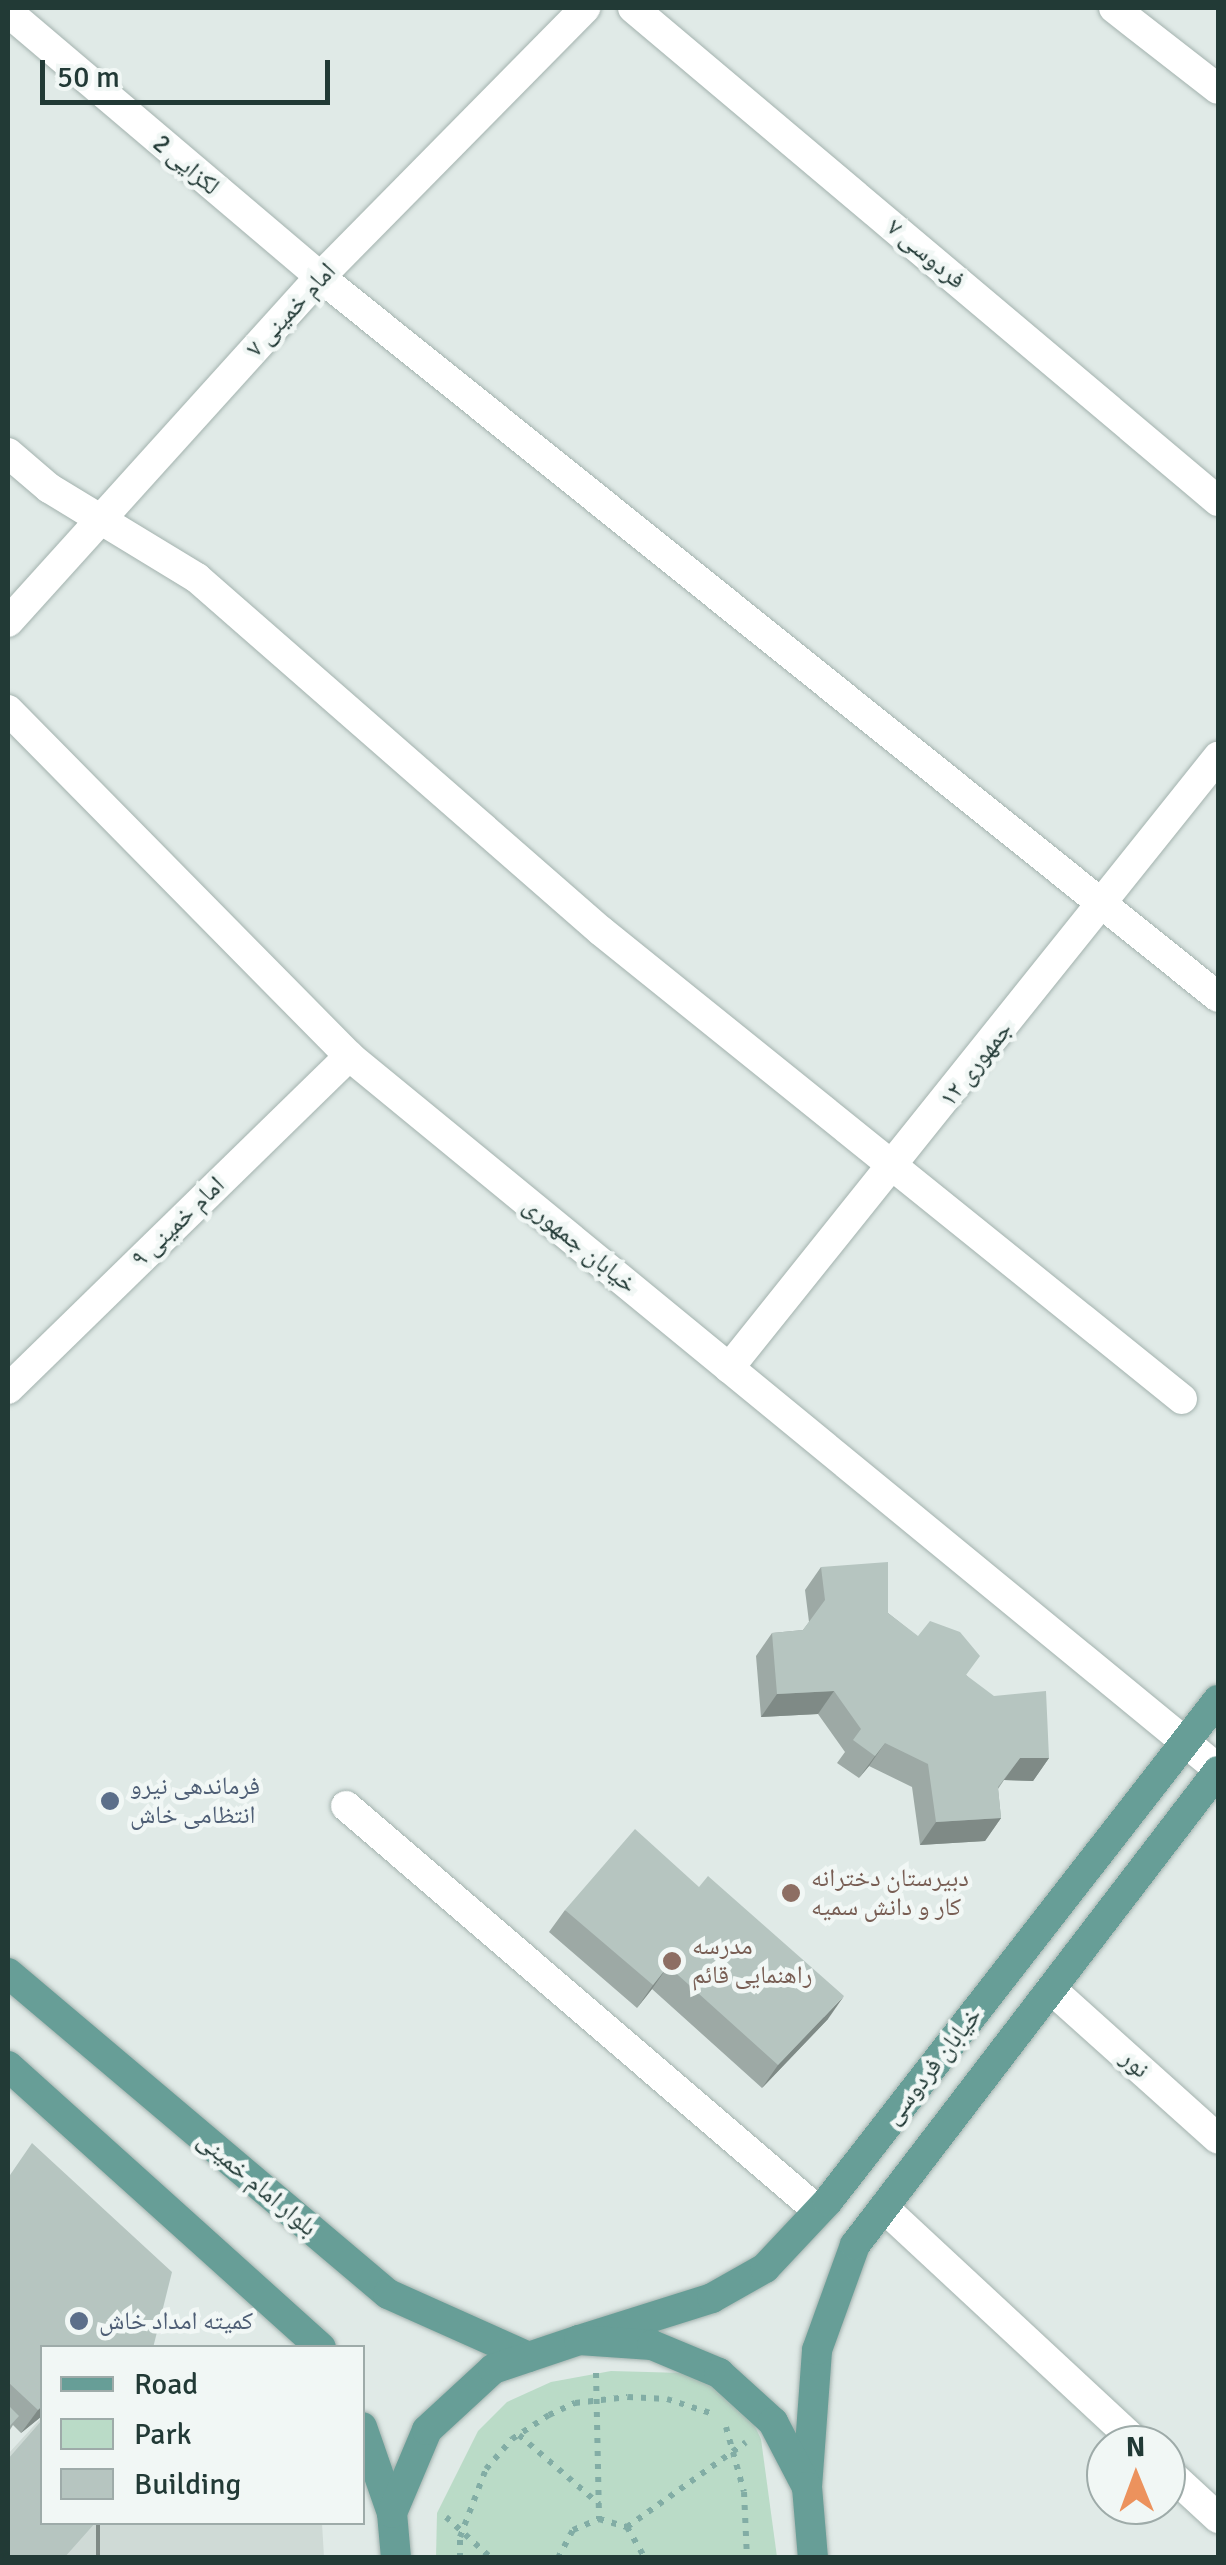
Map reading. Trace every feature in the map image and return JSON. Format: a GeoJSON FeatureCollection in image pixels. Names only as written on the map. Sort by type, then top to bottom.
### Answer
{"type":"FeatureCollection","features":[{"type":"Feature","properties":{"kind":"main road","name":"خیابان فردوسی"},"geometry":{"type":"LineString","coordinates":[[392,2513],[427,2430],[493,2369],[529,2356],[586,2349],[712,2298],[765,2268],[817,2210],[1218,1700]]}},
{"type":"Feature","properties":{"kind":"main road","name":"خیابان فردوسی"},"geometry":{"type":"LineString","coordinates":[[807,2487],[818,2350],[856,2245],[1218,1770]]}},
{"type":"Feature","properties":{"kind":"main road","name":"بلوار امام خمینی"},"geometry":{"type":"LineString","coordinates":[[8,1974],[388,2294],[529,2356]]}},
{"type":"Feature","properties":{"kind":"main road"},"geometry":{"type":"LineString","coordinates":[[8,2066],[317,2345]]}},
{"type":"Feature","properties":{"kind":"main road"},"geometry":{"type":"LineString","coordinates":[[586,2349],[652,2345],[719,2373],[772,2422],[807,2487],[813,2558]]}},
{"type":"Feature","properties":{"kind":"main road"},"geometry":{"type":"LineString","coordinates":[[365,2435],[392,2513],[396,2558]]}},
{"type":"Feature","properties":{"kind":"street","name":"امام خمینی ۷"},"geometry":{"type":"LineString","coordinates":[[8,622],[320,276],[585,8]]}},
{"type":"Feature","properties":{"kind":"street","name":"فردوسی ۷"},"geometry":{"type":"LineString","coordinates":[[632,8],[1218,501]]}},
{"type":"Feature","properties":{"kind":"street"},"geometry":{"type":"LineString","coordinates":[[1114,8],[1218,89]]}},
{"type":"Feature","properties":{"kind":"street","name":"لکزایی 2"},"geometry":{"type":"LineString","coordinates":[[8,12],[320,276],[1218,996]]}},
{"type":"Feature","properties":{"kind":"street"},"geometry":{"type":"LineString","coordinates":[[8,453],[100,519],[197,578],[601,931],[1182,1399]]}},
{"type":"Feature","properties":{"kind":"street","name":"خیابان جمهوری"},"geometry":{"type":"LineString","coordinates":[[8,710],[349,1056],[1218,1770]]}},
{"type":"Feature","properties":{"kind":"street","name":"جمهوری ۱۲"},"geometry":{"type":"LineString","coordinates":[[728,1368],[896,1166],[1218,757]]}},
{"type":"Feature","properties":{"kind":"street","name":"امام خمینی ۹"},"geometry":{"type":"LineString","coordinates":[[8,1388],[349,1056]]}},
{"type":"Feature","properties":{"kind":"street"},"geometry":{"type":"LineString","coordinates":[[346,1806],[817,2210]]}},
{"type":"Feature","properties":{"kind":"street","name":"نور"},"geometry":{"type":"LineString","coordinates":[[1052,1989],[1218,2139]]}},
{"type":"Feature","properties":{"kind":"street"},"geometry":{"type":"LineString","coordinates":[[884,2208],[1117,2425]]}},
{"type":"Feature","properties":{"kind":"street"},"geometry":{"type":"LineString","coordinates":[[1186,2488],[1218,2518]]}},
{"type":"Feature","properties":{"kind":"path"},"geometry":{"type":"LineString","coordinates":[[586,2349],[596,2401],[600,2519]]}},
{"type":"Feature","properties":{"kind":"path"},"geometry":{"type":"LineString","coordinates":[[460,2558],[462,2531],[486,2468],[519,2434],[574,2403],[667,2399],[720,2417],[734,2450],[748,2558]]}},
{"type":"Feature","properties":{"kind":"path"},"geometry":{"type":"LineString","coordinates":[[519,2434],[599,2504]]}},
{"type":"Feature","properties":{"kind":"path"},"geometry":{"type":"LineString","coordinates":[[627,2527],[755,2436]]}},
{"type":"Feature","properties":{"kind":"path"},"geometry":{"type":"LineString","coordinates":[[446,2517],[491,2558]]}},
{"type":"Feature","properties":{"kind":"path"},"geometry":{"type":"LineString","coordinates":[[558,2558],[573,2530],[600,2519],[627,2527],[645,2558]]}},
{"type":"Feature","properties":{"kind":"shaded area"},"geometry":{"type":"Polygon","coordinates":[[[40,2419],[40,2525],[322,2525],[324,2557],[8,2557],[8,2454],[40,2419]]]}},
{"type":"Feature","properties":{"kind":"green space"},"geometry":{"type":"Polygon","coordinates":[[[611,2371],[684,2373],[743,2402],[761,2439],[777,2557],[436,2558],[437,2513],[478,2431],[507,2402],[551,2382],[611,2371]]]}},
{"type":"Feature","properties":{"kind":"building"},"geometry":{"type":"Polygon","coordinates":[[[888,1562],[888,1613],[918,1636],[930,1621],[960,1632],[980,1656],[966,1675],[994,1696],[1046,1691],[1049,1758],[1020,1758],[998,1787],[1001,1818],[936,1822],[928,1764],[885,1743],[875,1756],[853,1740],[861,1729],[834,1691],[777,1694],[772,1633],[803,1630],[825,1600],[821,1567],[888,1562]]]}},
{"type":"Feature","properties":{"kind":"building","name":"مدرسه راهنمایی قائم"},"geometry":{"type":"Polygon","coordinates":[[[635,1829],[699,1887],[708,1876],[844,1996],[778,2065],[668,1966],[653,1985],[565,1910],[635,1829]]]}},
{"type":"Feature","properties":{"kind":"building","name":"کمیته امداد خاش"},"geometry":{"type":"Polygon","coordinates":[[[32,2143],[172,2272],[154,2345],[40,2345],[38,2410],[8,2382],[8,2178],[32,2143]]]}},
{"type":"Feature","properties":{"kind":"building"},"geometry":{"type":"Polygon","coordinates":[[[8,2405],[19,2416],[8,2428],[8,2405]]]}},
{"type":"Feature","properties":{"kind":"building"},"geometry":{"type":"Polygon","coordinates":[[[40,2422],[40,2525],[93,2525],[64,2558],[8,2558],[8,2459],[40,2422]]]}},
{"type":"Feature","properties":{"kind":"place","name":"فرماندهی نیرو انتظامی خاش"},"geometry":{"type":"Point","coordinates":[110,1801]}},
{"type":"Feature","properties":{"kind":"place","name":"دبیرستان دخترانه کار و دانش سمیه"},"geometry":{"type":"Point","coordinates":[791,1893]}},
{"type":"Feature","properties":{"kind":"place","name":"مدرسه راهنمایی قائم"},"geometry":{"type":"Point","coordinates":[672,1961]}},
{"type":"Feature","properties":{"kind":"place","name":"کمیته امداد خاش"},"geometry":{"type":"Point","coordinates":[79,2321]}}]}
